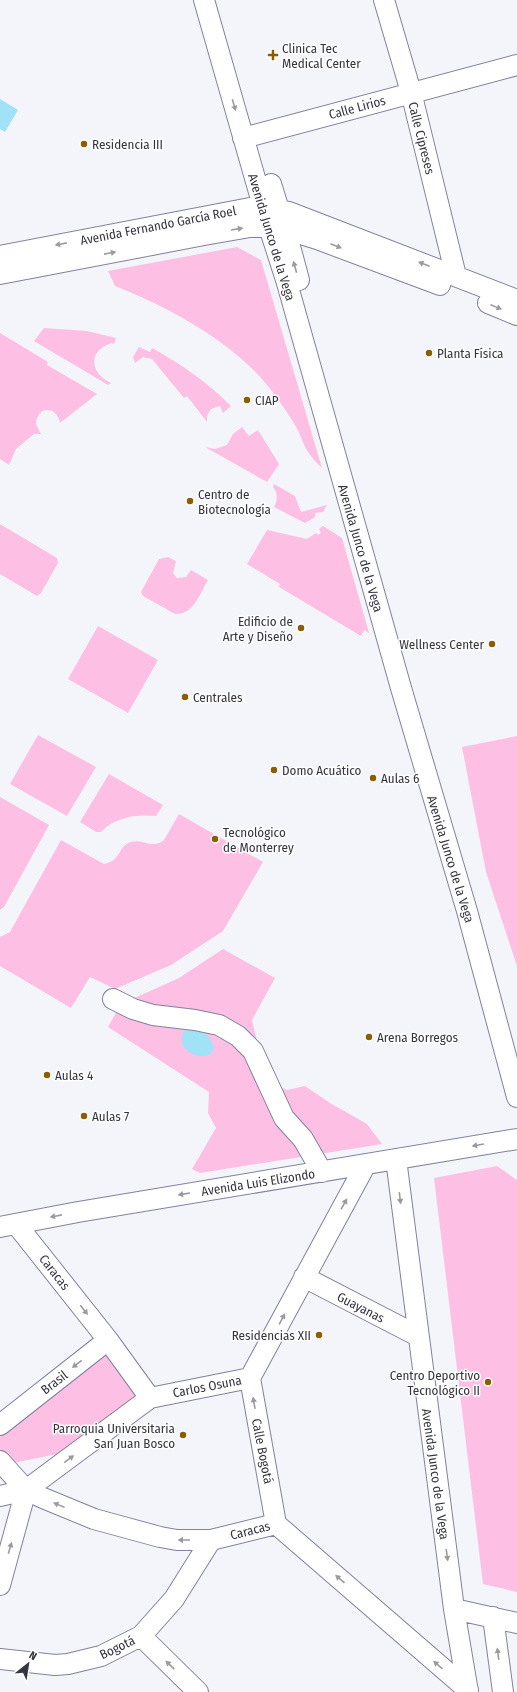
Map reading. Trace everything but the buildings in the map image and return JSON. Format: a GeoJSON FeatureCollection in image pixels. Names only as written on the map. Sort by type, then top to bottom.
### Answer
{"type":"FeatureCollection","features":[{"type":"Feature","properties":{"kind":"street","name":"Avenida Junco de la Vega"},"geometry":{"type":"LineString","coordinates":[[204,0],[250,136]]}},
{"type":"Feature","properties":{"kind":"street","name":"Avenida Junco de la Vega"},"geometry":{"type":"LineString","coordinates":[[217,0],[250,136],[270,208],[493,972],[517,1060]]}},
{"type":"Feature","properties":{"kind":"street","name":"Calle Cipreses"},"geometry":{"type":"LineString","coordinates":[[384,0],[411,92],[456,276]]}},
{"type":"Feature","properties":{"kind":"street","name":"Calle Lirios"},"geometry":{"type":"LineString","coordinates":[[250,136],[517,65]]}},
{"type":"Feature","properties":{"kind":"street","name":"Avenida Fernando García Roel"},"geometry":{"type":"LineString","coordinates":[[0,256],[214,214],[250,208],[270,208],[289,212],[517,300]]}},
{"type":"Feature","properties":{"kind":"street","name":"Avenida Fernando García Roel"},"geometry":{"type":"LineString","coordinates":[[0,274],[250,227],[277,228],[317,239],[517,315]]}},
{"type":"Feature","properties":{"kind":"street","name":"Avenida Junco de la Vega"},"geometry":{"type":"LineString","coordinates":[[277,228],[286,283],[401,688],[467,912],[517,1097]]}},
{"type":"Feature","properties":{"kind":"street"},"geometry":{"type":"LineString","coordinates":[[113,999],[133,1009],[153,1015],[195,1020],[220,1025],[238,1036],[253,1051],[284,1118],[303,1139],[322,1172]]}},
{"type":"Feature","properties":{"kind":"street","name":"Avenida Luis Elizondo"},"geometry":{"type":"LineString","coordinates":[[8,1225],[517,1139]]}},
{"type":"Feature","properties":{"kind":"street","name":"Avenida Junco de la Vega"},"geometry":{"type":"LineString","coordinates":[[396,1159],[454,1609],[468,1691]]}},
{"type":"Feature","properties":{"kind":"street","name":"Carlos Osuna"},"geometry":{"type":"LineString","coordinates":[[0,1496],[26,1490],[150,1398],[250,1378],[366,1164]]}},
{"type":"Feature","properties":{"kind":"street","name":"Caracas"},"geometry":{"type":"LineString","coordinates":[[8,1225],[108,1340],[150,1398]]}},
{"type":"Feature","properties":{"kind":"street","name":"Guayanas"},"geometry":{"type":"LineString","coordinates":[[304,1277],[418,1336]]}},
{"type":"Feature","properties":{"kind":"street","name":"Brasil"},"geometry":{"type":"LineString","coordinates":[[0,1425],[108,1340]]}},
{"type":"Feature","properties":{"kind":"street","name":"Calle Bogotá"},"geometry":{"type":"LineString","coordinates":[[250,1378],[276,1524]]}},
{"type":"Feature","properties":{"kind":"street"},"geometry":{"type":"LineString","coordinates":[[0,1461],[26,1490],[0,1585]]}},
{"type":"Feature","properties":{"kind":"street","name":"Caracas"},"geometry":{"type":"LineString","coordinates":[[26,1490],[94,1519],[152,1535],[177,1540],[211,1540],[276,1524],[468,1691]]}},
{"type":"Feature","properties":{"kind":"street","name":"Bogotá"},"geometry":{"type":"LineString","coordinates":[[0,1659],[55,1666],[68,1664],[101,1656],[141,1636],[174,1599],[211,1540]]}},
{"type":"Feature","properties":{"kind":"street"},"geometry":{"type":"LineString","coordinates":[[454,1609],[517,1623]]}},
{"type":"Feature","properties":{"kind":"street"},"geometry":{"type":"LineString","coordinates":[[493,1617],[503,1692]]}},
{"type":"Feature","properties":{"kind":"street"},"geometry":{"type":"LineString","coordinates":[[141,1636],[198,1692]]}},
{"type":"Feature","properties":{"kind":"shaded area"},"geometry":{"type":"Polygon","coordinates":[[[237,247],[261,260],[322,468],[308,452],[298,430],[286,410],[259,376],[242,360],[223,344],[181,317],[159,305],[115,286],[108,271],[237,247]]]}},
{"type":"Feature","properties":{"kind":"shaded area"},"geometry":{"type":"Polygon","coordinates":[[[44,328],[87,331],[116,338],[114,344],[112,343],[104,346],[99,351],[95,356],[94,362],[98,374],[111,383],[108,385],[34,341],[44,328]]]}},
{"type":"Feature","properties":{"kind":"shaded area"},"geometry":{"type":"Polygon","coordinates":[[[0,333],[48,362],[47,365],[97,394],[60,423],[55,413],[51,411],[47,410],[40,413],[36,424],[41,434],[34,434],[16,449],[9,465],[0,459],[0,333]]]}},
{"type":"Feature","properties":{"kind":"shaded area"},"geometry":{"type":"Polygon","coordinates":[[[139,347],[150,352],[152,348],[173,360],[203,381],[231,406],[223,413],[220,406],[211,409],[207,416],[207,422],[187,396],[184,398],[152,359],[143,357],[135,363],[133,357],[139,347]]]}},
{"type":"Feature","properties":{"kind":"shaded area"},"geometry":{"type":"Polygon","coordinates":[[[242,427],[249,436],[258,430],[279,464],[267,482],[205,447],[215,449],[227,445],[233,434],[242,427]]]}},
{"type":"Feature","properties":{"kind":"shaded area"},"geometry":{"type":"Polygon","coordinates":[[[274,484],[295,496],[301,512],[327,505],[323,512],[315,513],[315,517],[305,523],[274,507],[277,497],[273,487],[274,484]]]}},
{"type":"Feature","properties":{"kind":"shaded area"},"geometry":{"type":"Polygon","coordinates":[[[0,524],[57,558],[58,563],[41,593],[37,596],[0,574],[0,524]]]}},
{"type":"Feature","properties":{"kind":"shaded area"},"geometry":{"type":"Polygon","coordinates":[[[323,526],[342,538],[369,633],[364,630],[361,636],[279,587],[280,584],[247,564],[267,530],[307,539],[316,533],[318,535],[321,533],[319,529],[323,526]]]}},
{"type":"Feature","properties":{"kind":"shaded area"},"geometry":{"type":"Polygon","coordinates":[[[168,557],[176,561],[173,573],[177,578],[186,577],[191,570],[208,580],[196,602],[187,611],[182,613],[175,614],[143,596],[141,592],[159,559],[168,557]]]}},
{"type":"Feature","properties":{"kind":"shaded area"},"geometry":{"type":"Polygon","coordinates":[[[98,626],[158,660],[128,713],[68,679],[98,626]]]}},
{"type":"Feature","properties":{"kind":"shaded area"},"geometry":{"type":"Polygon","coordinates":[[[38,735],[96,767],[67,816],[10,784],[38,735]]]}},
{"type":"Feature","properties":{"kind":"shaded area"},"geometry":{"type":"Polygon","coordinates":[[[517,736],[517,966],[486,872],[462,747],[517,736]]]}},
{"type":"Feature","properties":{"kind":"shaded area"},"geometry":{"type":"Polygon","coordinates":[[[109,774],[163,805],[156,816],[134,816],[119,820],[101,832],[96,832],[80,822],[109,774]]]}},
{"type":"Feature","properties":{"kind":"shaded area"},"geometry":{"type":"Polygon","coordinates":[[[0,797],[49,825],[4,907],[0,910],[0,797]]]}},
{"type":"Feature","properties":{"kind":"shaded area"},"geometry":{"type":"Polygon","coordinates":[[[179,814],[263,862],[223,931],[171,965],[115,989],[90,977],[71,1008],[0,966],[0,937],[10,932],[61,840],[104,864],[114,860],[123,847],[131,842],[140,841],[155,844],[164,840],[179,814]]]}},
{"type":"Feature","properties":{"kind":"shaded area"},"geometry":{"type":"Polygon","coordinates":[[[223,949],[275,978],[252,1020],[266,1080],[287,1090],[305,1086],[330,1103],[367,1124],[382,1144],[200,1173],[192,1169],[216,1128],[208,1113],[209,1092],[108,1027],[121,1004],[179,978],[223,949]]]}},
{"type":"Feature","properties":{"kind":"shaded area","name":"Centro Deportivo Tecnológico II"},"geometry":{"type":"Polygon","coordinates":[[[497,1166],[517,1180],[517,1592],[483,1584],[434,1178],[497,1166]]]}},
{"type":"Feature","properties":{"kind":"shaded area"},"geometry":{"type":"Polygon","coordinates":[[[108,1340],[150,1398],[82,1449],[3,1465],[0,1461],[0,1425],[108,1340]]]}},
{"type":"Feature","properties":{"kind":"water"},"geometry":{"type":"Polygon","coordinates":[[[0,99],[18,110],[5,132],[0,129],[0,99]]]}},
{"type":"Feature","properties":{"kind":"water"},"geometry":{"type":"Polygon","coordinates":[[[199,1028],[212,1042],[214,1048],[210,1055],[197,1056],[187,1051],[184,1046],[182,1035],[185,1029],[199,1028]]]}},
{"type":"Feature","properties":{"kind":"place","name":"Clinica Tec Medical Center"},"geometry":{"type":"Point","coordinates":[273,55]}},
{"type":"Feature","properties":{"kind":"place","name":"Residencia III"},"geometry":{"type":"Point","coordinates":[84,144]}},
{"type":"Feature","properties":{"kind":"place","name":"Planta Física"},"geometry":{"type":"Point","coordinates":[429,353]}},
{"type":"Feature","properties":{"kind":"place","name":"CIAP"},"geometry":{"type":"Point","coordinates":[247,400]}},
{"type":"Feature","properties":{"kind":"place","name":"Centro de Biotecnología"},"geometry":{"type":"Point","coordinates":[190,501]}},
{"type":"Feature","properties":{"kind":"place","name":"Edificio de Arte y Diseño"},"geometry":{"type":"Point","coordinates":[301,628]}},
{"type":"Feature","properties":{"kind":"place","name":"Wellness Center"},"geometry":{"type":"Point","coordinates":[492,644]}},
{"type":"Feature","properties":{"kind":"place","name":"Centrales"},"geometry":{"type":"Point","coordinates":[185,697]}},
{"type":"Feature","properties":{"kind":"place","name":"Domo Acuático"},"geometry":{"type":"Point","coordinates":[274,770]}},
{"type":"Feature","properties":{"kind":"place","name":"Aulas 6"},"geometry":{"type":"Point","coordinates":[373,778]}},
{"type":"Feature","properties":{"kind":"place","name":"Tecnológico de Monterrey"},"geometry":{"type":"Point","coordinates":[215,839]}},
{"type":"Feature","properties":{"kind":"place","name":"Arena Borregos"},"geometry":{"type":"Point","coordinates":[369,1037]}},
{"type":"Feature","properties":{"kind":"place","name":"Aulas 4"},"geometry":{"type":"Point","coordinates":[47,1075]}},
{"type":"Feature","properties":{"kind":"place","name":"Aulas 7"},"geometry":{"type":"Point","coordinates":[84,1116]}},
{"type":"Feature","properties":{"kind":"place","name":"Residencias XII"},"geometry":{"type":"Point","coordinates":[319,1335]}},
{"type":"Feature","properties":{"kind":"place","name":"Centro Deportivo Tecnológico II"},"geometry":{"type":"Point","coordinates":[488,1382]}},
{"type":"Feature","properties":{"kind":"place","name":"Parroquia Universitaria San Juan Bosco"},"geometry":{"type":"Point","coordinates":[183,1435]}}]}
